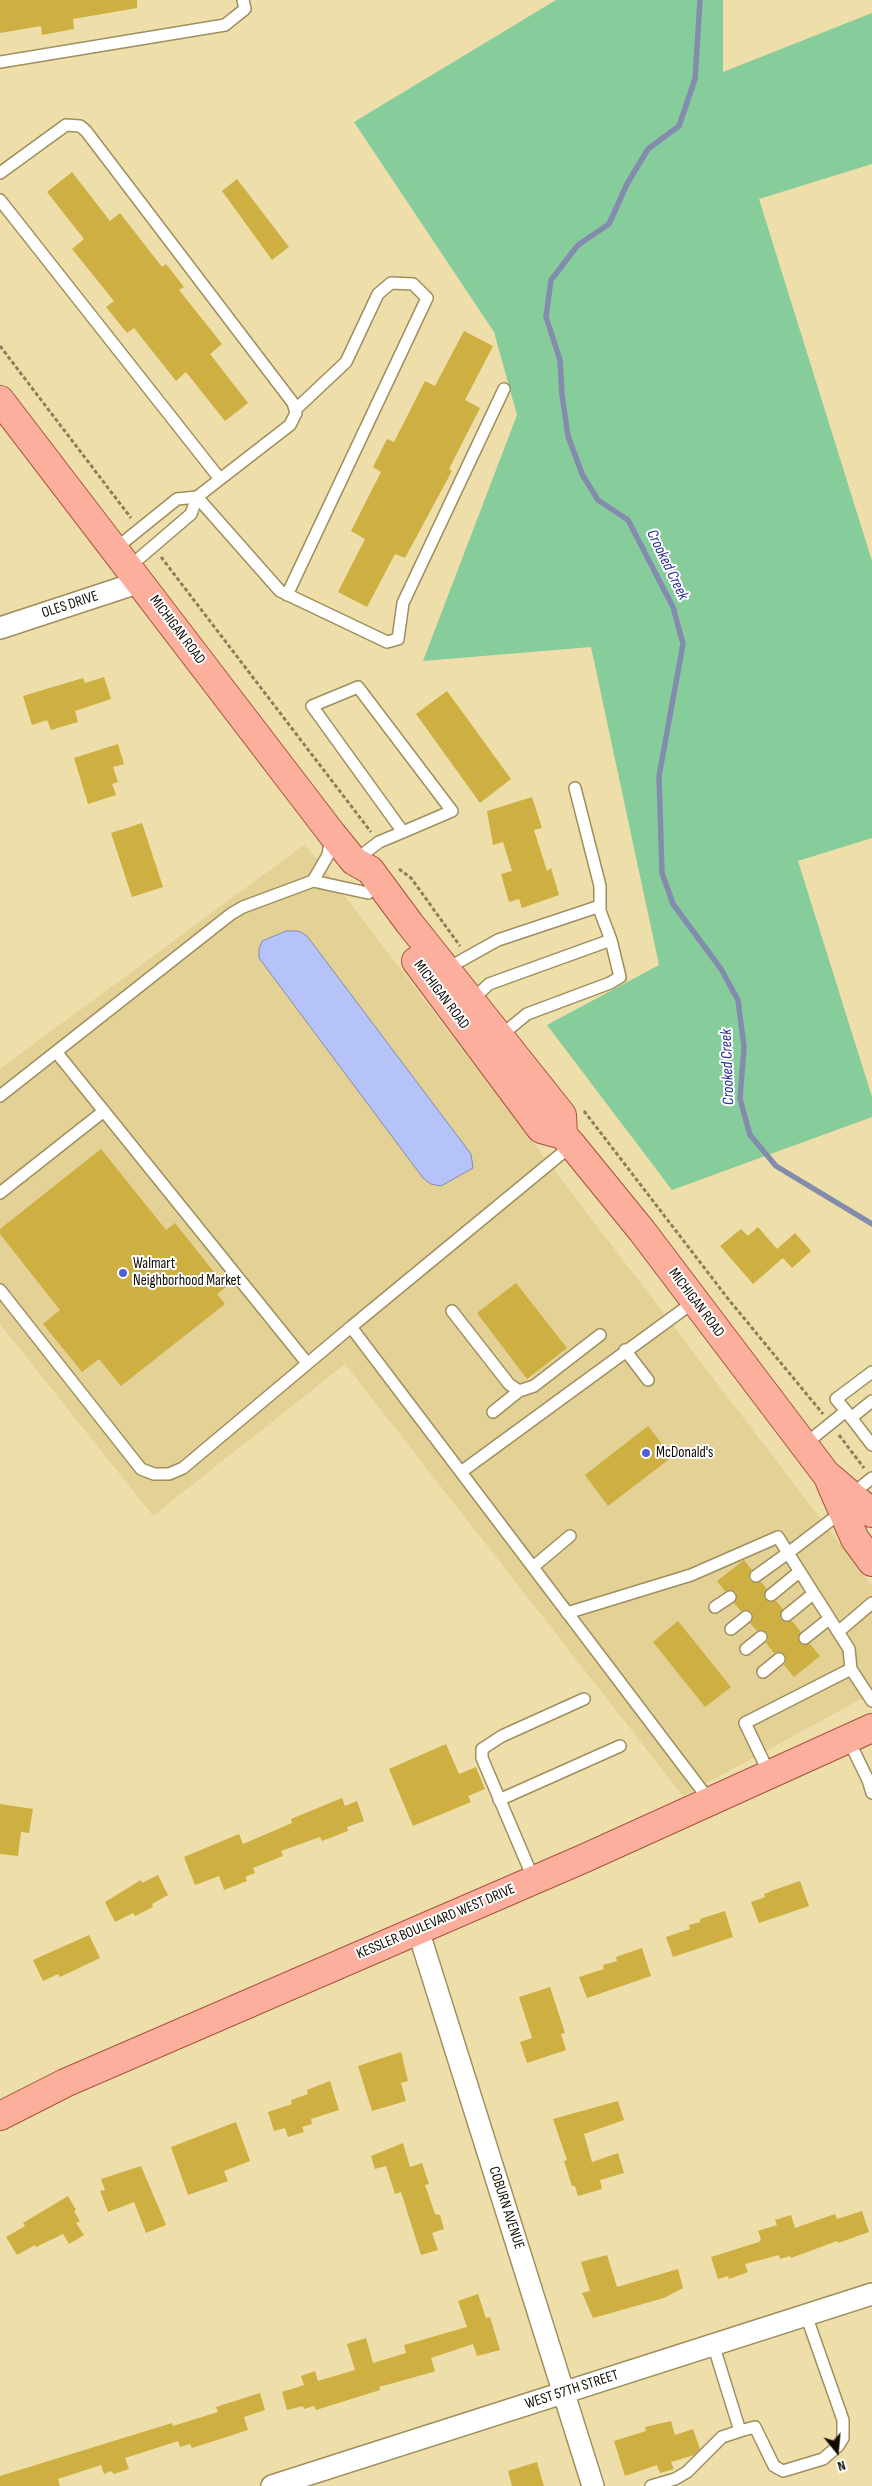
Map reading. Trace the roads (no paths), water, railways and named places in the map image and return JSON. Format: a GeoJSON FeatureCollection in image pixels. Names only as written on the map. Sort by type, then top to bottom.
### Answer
{"type":"FeatureCollection","features":[{"type":"Feature","properties":{"kind":"main road","name":"MICHIGAN ROAD"},"geometry":{"type":"LineString","coordinates":[[0,400],[332,834],[354,861],[370,870],[457,963],[470,1001],[562,1114],[568,1140],[695,1301],[847,1503],[856,1539],[872,1562]]}},
{"type":"Feature","properties":{"kind":"main road","name":"MICHIGAN ROAD"},"geometry":{"type":"LineString","coordinates":[[354,861],[357,877],[404,945],[541,1129],[568,1140]]}},
{"type":"Feature","properties":{"kind":"main road","name":"MICHIGAN ROAD"},"geometry":{"type":"LineString","coordinates":[[847,1503],[872,1513]]}},
{"type":"Feature","properties":{"kind":"main road","name":"KESSLER BOULEVARD WEST DRIVE"},"geometry":{"type":"LineString","coordinates":[[0,2116],[65,2083],[712,1802],[860,1734]]}},
{"type":"Feature","properties":{"kind":"street","name":"OLES DRIVE"},"geometry":{"type":"LineString","coordinates":[[0,628],[128,566]]}},
{"type":"Feature","properties":{"kind":"street","name":"COBURN AVENUE"},"geometry":{"type":"LineString","coordinates":[[418,1930],[593,2486]]}},
{"type":"Feature","properties":{"kind":"street","name":"WEST 57TH STREET"},"geometry":{"type":"LineString","coordinates":[[272,2486],[872,2294]]}},
{"type":"Feature","properties":{"kind":"lane"},"geometry":{"type":"LineString","coordinates":[[0,62],[225,25],[245,10],[243,0]]}},
{"type":"Feature","properties":{"kind":"lane"},"geometry":{"type":"LineString","coordinates":[[0,173],[66,125],[80,126],[86,131],[293,403],[296,413],[290,424],[196,497],[178,499],[140,530],[128,566]]}},
{"type":"Feature","properties":{"kind":"lane"},"geometry":{"type":"LineString","coordinates":[[0,200],[220,479]]}},
{"type":"Feature","properties":{"kind":"lane"},"geometry":{"type":"LineString","coordinates":[[287,594],[427,298],[413,284],[390,283],[378,294],[346,362],[295,410]]}},
{"type":"Feature","properties":{"kind":"lane"},"geometry":{"type":"LineString","coordinates":[[196,497],[280,591],[387,642],[398,639],[403,603],[504,389]]}},
{"type":"Feature","properties":{"kind":"lane"},"geometry":{"type":"LineString","coordinates":[[128,566],[191,514],[196,497]]}},
{"type":"Feature","properties":{"kind":"lane"},"geometry":{"type":"LineString","coordinates":[[354,861],[379,842],[403,832],[452,811],[358,687],[312,706],[403,832]]}},
{"type":"Feature","properties":{"kind":"lane"},"geometry":{"type":"LineString","coordinates":[[499,1037],[527,1014],[610,983],[620,977],[600,906],[600,886],[575,788]]}},
{"type":"Feature","properties":{"kind":"lane"},"geometry":{"type":"LineString","coordinates":[[313,881],[328,855],[332,834]]}},
{"type":"Feature","properties":{"kind":"lane"},"geometry":{"type":"LineString","coordinates":[[0,1096],[57,1053],[230,914],[261,899],[313,881],[368,893]]}},
{"type":"Feature","properties":{"kind":"lane"},"geometry":{"type":"LineString","coordinates":[[457,963],[498,940],[600,906]]}},
{"type":"Feature","properties":{"kind":"lane"},"geometry":{"type":"LineString","coordinates":[[470,1001],[489,984],[611,940]]}},
{"type":"Feature","properties":{"kind":"lane"},"geometry":{"type":"LineString","coordinates":[[57,1053],[307,1363]]}},
{"type":"Feature","properties":{"kind":"lane"},"geometry":{"type":"LineString","coordinates":[[0,1193],[104,1111]]}},
{"type":"Feature","properties":{"kind":"lane"},"geometry":{"type":"LineString","coordinates":[[0,1290],[141,1469],[154,1474],[168,1474],[183,1468],[352,1327],[568,1140]]}},
{"type":"Feature","properties":{"kind":"lane"},"geometry":{"type":"LineString","coordinates":[[461,1472],[625,1350],[695,1301]]}},
{"type":"Feature","properties":{"kind":"lane"},"geometry":{"type":"LineString","coordinates":[[452,1311],[508,1384],[519,1390]]}},
{"type":"Feature","properties":{"kind":"lane"},"geometry":{"type":"LineString","coordinates":[[352,1327],[712,1802]]}},
{"type":"Feature","properties":{"kind":"lane"},"geometry":{"type":"LineString","coordinates":[[493,1412],[513,1398],[519,1390],[534,1386],[600,1335]]}},
{"type":"Feature","properties":{"kind":"lane"},"geometry":{"type":"LineString","coordinates":[[625,1350],[648,1380]]}},
{"type":"Feature","properties":{"kind":"lane"},"geometry":{"type":"LineString","coordinates":[[872,1372],[836,1399],[872,1445]]}},
{"type":"Feature","properties":{"kind":"lane"},"geometry":{"type":"LineString","coordinates":[[804,1445],[830,1424],[872,1401]]}},
{"type":"Feature","properties":{"kind":"lane"},"geometry":{"type":"LineString","coordinates":[[756,1576],[788,1553],[847,1503],[872,1478]]}},
{"type":"Feature","properties":{"kind":"lane"},"geometry":{"type":"LineString","coordinates":[[533,1567],[570,1536]]}},
{"type":"Feature","properties":{"kind":"lane"},"geometry":{"type":"LineString","coordinates":[[567,1612],[691,1575],[778,1537],[849,1649],[851,1669],[872,1702]]}},
{"type":"Feature","properties":{"kind":"lane"},"geometry":{"type":"LineString","coordinates":[[771,1595],[799,1572]]}},
{"type":"Feature","properties":{"kind":"lane"},"geometry":{"type":"LineString","coordinates":[[787,1615],[813,1594]]}},
{"type":"Feature","properties":{"kind":"lane"},"geometry":{"type":"LineString","coordinates":[[715,1607],[730,1597]]}},
{"type":"Feature","properties":{"kind":"lane"},"geometry":{"type":"LineString","coordinates":[[838,1632],[872,1603]]}},
{"type":"Feature","properties":{"kind":"lane"},"geometry":{"type":"LineString","coordinates":[[731,1629],[746,1617]]}},
{"type":"Feature","properties":{"kind":"lane"},"geometry":{"type":"LineString","coordinates":[[805,1638],[830,1619]]}},
{"type":"Feature","properties":{"kind":"lane"},"geometry":{"type":"LineString","coordinates":[[746,1648],[761,1637]]}},
{"type":"Feature","properties":{"kind":"lane"},"geometry":{"type":"LineString","coordinates":[[763,1672],[779,1659]]}},
{"type":"Feature","properties":{"kind":"lane"},"geometry":{"type":"LineString","coordinates":[[770,1776],[745,1724],[851,1669]]}},
{"type":"Feature","properties":{"kind":"lane"},"geometry":{"type":"LineString","coordinates":[[534,1880],[482,1758],[482,1749],[502,1736],[584,1699]]}},
{"type":"Feature","properties":{"kind":"lane"},"geometry":{"type":"LineString","coordinates":[[860,1734],[872,1794]]}},
{"type":"Feature","properties":{"kind":"lane"},"geometry":{"type":"LineString","coordinates":[[500,1800],[620,1746]]}},
{"type":"Feature","properties":{"kind":"lane"},"geometry":{"type":"LineString","coordinates":[[651,2486],[675,2479],[687,2472],[722,2437],[755,2427],[774,2466],[783,2471],[823,2458],[838,2446],[842,2438],[843,2420],[806,2315]]}},
{"type":"Feature","properties":{"kind":"lane"},"geometry":{"type":"LineString","coordinates":[[714,2344],[740,2431]]}},
{"type":"Feature","properties":{"kind":"water"},"geometry":{"type":"Polygon","coordinates":[[[286,931],[299,931],[307,936],[471,1154],[473,1168],[441,1186],[431,1184],[423,1178],[259,958],[259,949],[262,941],[286,931]]]}},
{"type":"Feature","properties":{"kind":"waterway","name":"Crooked Creek"},"geometry":{"type":"LineString","coordinates":[[700,0],[695,79],[679,126],[648,149],[627,184],[609,224],[578,245],[551,280],[546,317],[560,360],[562,395],[568,436],[582,474],[598,500],[628,520],[673,607],[683,644],[659,776],[662,873],[673,904],[721,969],[738,1000],[744,1047],[740,1099],[750,1135],[776,1166],[872,1224]]}},
{"type":"Feature","properties":{"kind":"place","name":"Walmart Neighborhood Market"},"geometry":{"type":"Point","coordinates":[123,1273]}},
{"type":"Feature","properties":{"kind":"place","name":"McDonald's"},"geometry":{"type":"Point","coordinates":[646,1453]}}]}
